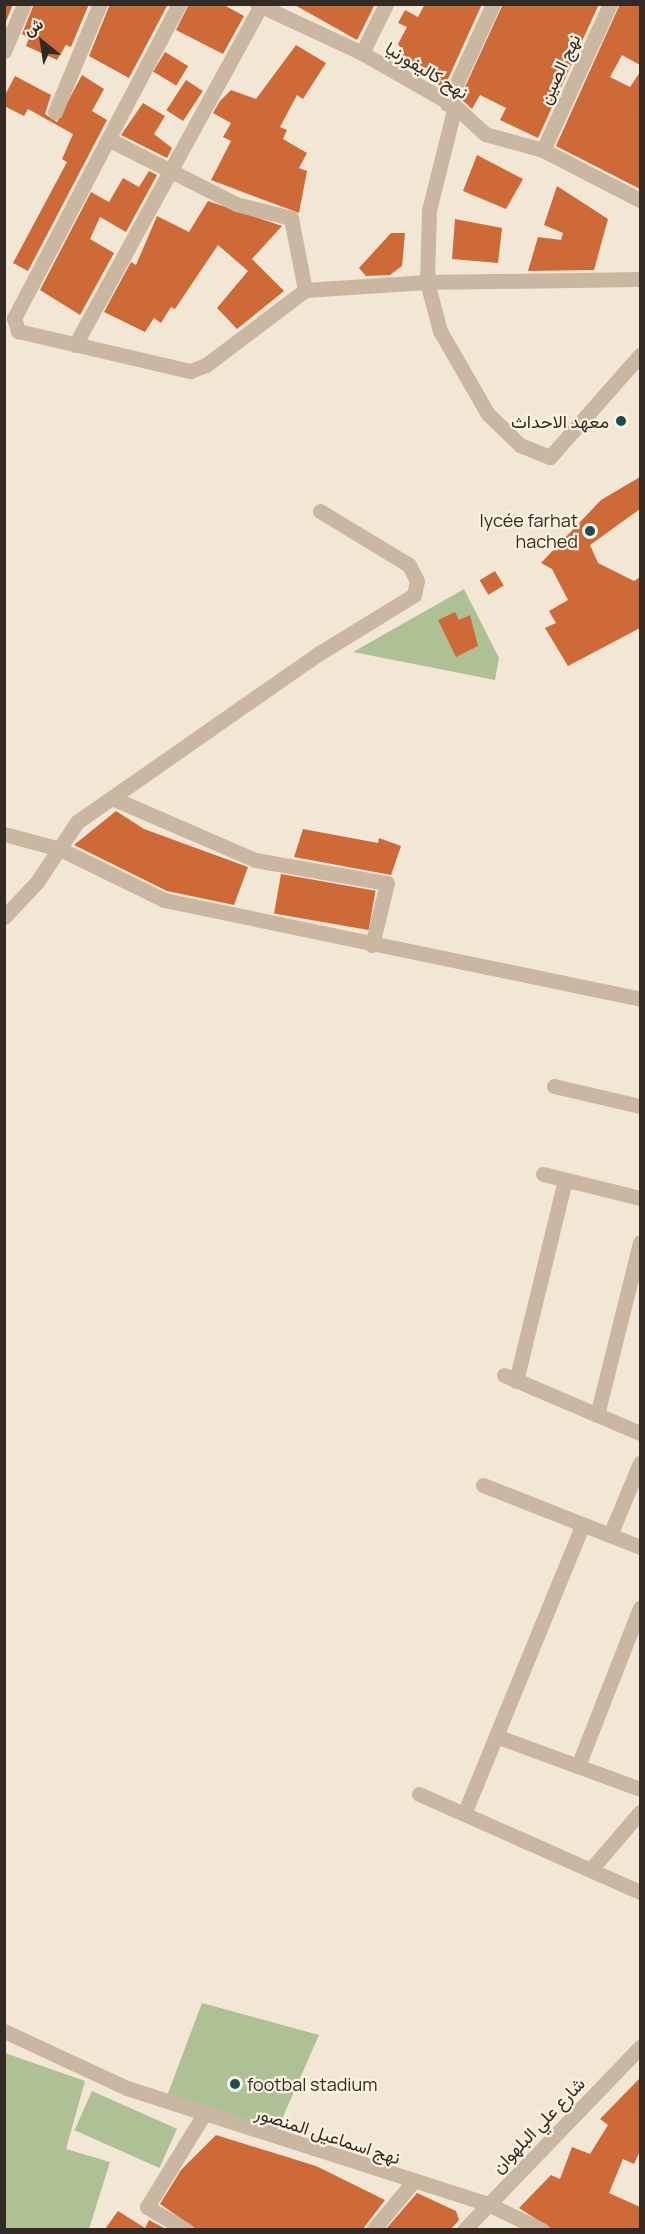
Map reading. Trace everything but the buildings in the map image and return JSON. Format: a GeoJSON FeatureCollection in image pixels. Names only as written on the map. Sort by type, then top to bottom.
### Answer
{"type":"FeatureCollection","features":[{"type":"Feature","properties":{"kind":"street"},"geometry":{"type":"LineString","coordinates":[[4,51],[24,4]]}},
{"type":"Feature","properties":{"kind":"street"},"geometry":{"type":"LineString","coordinates":[[55,112],[100,4]]}},
{"type":"Feature","properties":{"kind":"street"},"geometry":{"type":"LineString","coordinates":[[179,4],[14,318],[18,331],[181,371],[198,369],[305,291],[427,282],[640,279]]}},
{"type":"Feature","properties":{"kind":"street"},"geometry":{"type":"LineString","coordinates":[[362,53],[386,4]]}},
{"type":"Feature","properties":{"kind":"street"},"geometry":{"type":"LineString","coordinates":[[493,4],[451,105],[429,210],[427,282],[440,331],[473,392],[520,445],[540,456],[550,457],[562,448],[640,355]]}},
{"type":"Feature","properties":{"kind":"street","name":"نهج الصين"},"geometry":{"type":"LineString","coordinates":[[543,150],[610,4]]}},
{"type":"Feature","properties":{"kind":"street"},"geometry":{"type":"LineString","coordinates":[[75,345],[260,5]]}},
{"type":"Feature","properties":{"kind":"street","name":"نهح كاليفورنيا"},"geometry":{"type":"LineString","coordinates":[[260,5],[362,53],[451,105],[485,134],[543,150],[640,200]]}},
{"type":"Feature","properties":{"kind":"street"},"geometry":{"type":"LineString","coordinates":[[108,139],[236,204],[293,220],[305,291]]}},
{"type":"Feature","properties":{"kind":"street"},"geometry":{"type":"LineString","coordinates":[[4,917],[60,849],[68,830],[318,654],[414,595],[417,580],[409,565],[321,511]]}},
{"type":"Feature","properties":{"kind":"street"},"geometry":{"type":"LineString","coordinates":[[112,798],[255,860],[384,881],[389,886],[372,945]]}},
{"type":"Feature","properties":{"kind":"street"},"geometry":{"type":"LineString","coordinates":[[4,834],[60,849],[164,900],[640,999]]}},
{"type":"Feature","properties":{"kind":"street"},"geometry":{"type":"LineString","coordinates":[[555,1086],[640,1107]]}},
{"type":"Feature","properties":{"kind":"street"},"geometry":{"type":"LineString","coordinates":[[543,1174],[640,1198]]}},
{"type":"Feature","properties":{"kind":"street"},"geometry":{"type":"LineString","coordinates":[[565,1180],[510,1378],[640,1433]]}},
{"type":"Feature","properties":{"kind":"street"},"geometry":{"type":"LineString","coordinates":[[597,1415],[640,1242]]}},
{"type":"Feature","properties":{"kind":"street"},"geometry":{"type":"LineString","coordinates":[[610,1535],[640,1463]]}},
{"type":"Feature","properties":{"kind":"street"},"geometry":{"type":"LineString","coordinates":[[483,1485],[640,1547]]}},
{"type":"Feature","properties":{"kind":"street"},"geometry":{"type":"LineString","coordinates":[[465,1814],[583,1524]]}},
{"type":"Feature","properties":{"kind":"street"},"geometry":{"type":"LineString","coordinates":[[578,1766],[640,1608]]}},
{"type":"Feature","properties":{"kind":"street"},"geometry":{"type":"LineString","coordinates":[[496,1736],[640,1789]]}},
{"type":"Feature","properties":{"kind":"street"},"geometry":{"type":"LineString","coordinates":[[419,1794],[592,1868],[640,1892]]}},
{"type":"Feature","properties":{"kind":"street"},"geometry":{"type":"LineString","coordinates":[[592,1868],[640,1812]]}},
{"type":"Feature","properties":{"kind":"street","name":"نهج اسماعيل المنصور"},"geometry":{"type":"LineString","coordinates":[[4,2031],[127,2088],[412,2183],[488,2204],[542,2229]]}},
{"type":"Feature","properties":{"kind":"street","name":"شارع علي البلهوان"},"geometry":{"type":"LineString","coordinates":[[464,2229],[640,2047]]}},
{"type":"Feature","properties":{"kind":"street"},"geometry":{"type":"LineString","coordinates":[[186,2229],[147,2207],[204,2114]]}},
{"type":"Feature","properties":{"kind":"street"},"geometry":{"type":"LineString","coordinates":[[373,2229],[412,2183]]}},
{"type":"Feature","properties":{"kind":"green space"},"geometry":{"type":"Polygon","coordinates":[[[464,589],[499,658],[495,680],[353,652],[464,589]]]}},
{"type":"Feature","properties":{"kind":"green space","name":"footbal stadium"},"geometry":{"type":"Polygon","coordinates":[[[202,2003],[319,2035],[275,2135],[165,2101],[202,2003]]]}},
{"type":"Feature","properties":{"kind":"green space"},"geometry":{"type":"Polygon","coordinates":[[[5,2053],[85,2081],[66,2149],[110,2162],[89,2229],[5,2229],[5,2053]]]}},
{"type":"Feature","properties":{"kind":"green space"},"geometry":{"type":"Polygon","coordinates":[[[92,2091],[177,2129],[159,2168],[75,2130],[92,2091]]]}},
{"type":"Feature","properties":{"kind":"place","name":"معهد الاحداث"},"geometry":{"type":"Point","coordinates":[621,421]}},
{"type":"Feature","properties":{"kind":"place","name":"lycée farhat hached"},"geometry":{"type":"Point","coordinates":[590,531]}},
{"type":"Feature","properties":{"kind":"place","name":"footbal stadium"},"geometry":{"type":"Point","coordinates":[235,2084]}}]}
